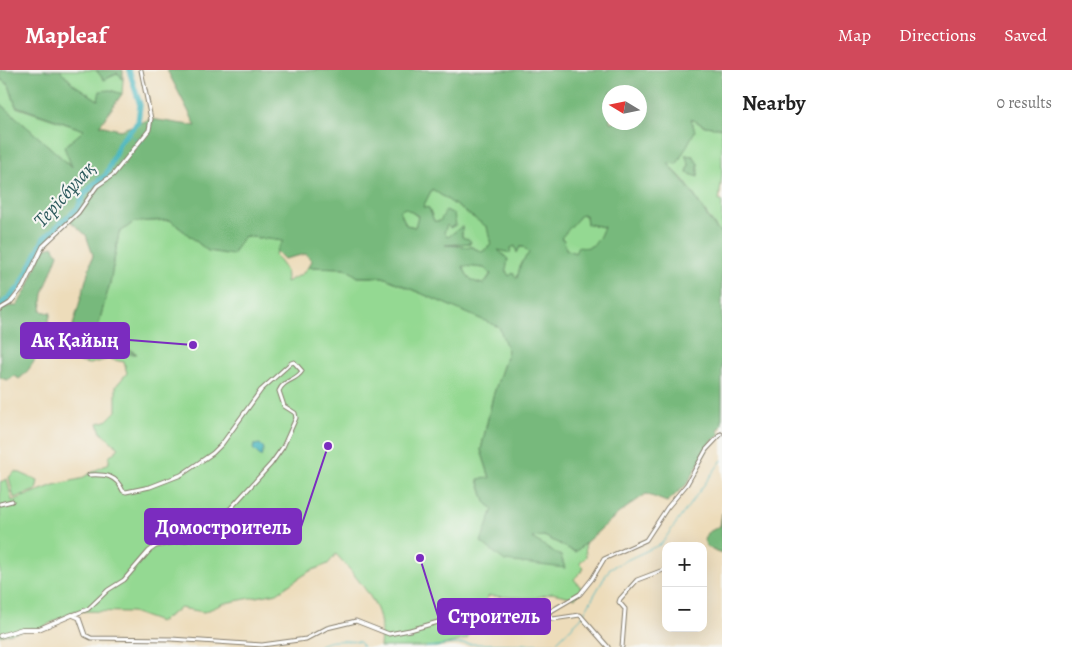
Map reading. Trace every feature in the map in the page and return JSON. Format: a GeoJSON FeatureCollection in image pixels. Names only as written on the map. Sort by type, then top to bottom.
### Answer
{"type":"FeatureCollection","features":[{"type":"Feature","properties":{"kind":"street"},"geometry":{"type":"LineString","coordinates":[[0,309],[10,303],[23,287],[43,246],[78,213],[97,186],[113,175],[148,130],[151,119],[141,70]]}},
{"type":"Feature","properties":{"kind":"street"},"geometry":{"type":"LineString","coordinates":[[0,636],[22,629],[48,626],[88,609],[108,590],[124,580],[144,556],[156,546],[192,539],[230,509],[263,473],[283,447],[296,418],[295,413],[284,406],[279,392],[286,381],[299,376],[302,371],[294,362],[268,381],[222,444],[181,475],[150,487],[126,492],[123,491],[116,479],[109,476],[88,475]]}},
{"type":"Feature","properties":{"kind":"street"},"geometry":{"type":"LineString","coordinates":[[72,615],[79,618],[85,635],[91,638],[171,639],[262,645],[300,640],[327,628],[356,620],[389,634],[456,617],[484,621],[546,614],[580,594],[604,559],[646,540],[667,508],[687,484],[706,450],[721,434]]}},
{"type":"Feature","properties":{"kind":"street"},"geometry":{"type":"LineString","coordinates":[[0,504],[12,501]]}},
{"type":"Feature","properties":{"kind":"street"},"geometry":{"type":"LineString","coordinates":[[622,647],[625,609],[619,602],[620,599],[637,580],[662,571]]}},
{"type":"Feature","properties":{"kind":"street"},"geometry":{"type":"LineString","coordinates":[[546,614],[553,619],[580,615],[608,647]]}},
{"type":"Feature","properties":{"kind":"green space"},"geometry":{"type":"Polygon","coordinates":[[[0,70],[60,70],[73,84],[98,100],[100,91],[110,90],[122,94],[100,125],[120,130],[151,119],[196,126],[167,70],[722,70],[722,128],[705,126],[691,119],[695,131],[677,164],[668,163],[686,184],[712,224],[722,235],[722,425],[718,431],[721,434],[711,442],[687,484],[667,502],[646,494],[619,513],[575,552],[544,536],[532,538],[561,556],[565,568],[505,561],[481,542],[493,509],[485,502],[478,479],[490,478],[481,450],[493,396],[508,351],[499,327],[383,277],[358,277],[345,268],[308,267],[312,261],[306,254],[284,259],[276,251],[283,241],[244,236],[232,255],[208,251],[170,220],[134,222],[119,233],[110,283],[96,333],[137,354],[123,354],[68,343],[93,255],[86,235],[70,221],[44,245],[33,262],[21,288],[9,303],[0,309],[0,103],[72,167],[64,147],[84,130],[16,106],[9,85],[0,79],[0,70]],[[432,189],[423,207],[429,208],[434,221],[440,221],[446,210],[454,214],[456,225],[450,228],[447,225],[444,233],[448,237],[462,226],[462,237],[470,240],[471,243],[445,245],[472,247],[482,252],[491,245],[487,227],[432,189]],[[405,208],[400,211],[406,225],[415,227],[418,216],[405,208]],[[582,214],[561,238],[564,240],[566,249],[575,253],[578,247],[592,246],[604,227],[587,224],[586,216],[582,214]],[[515,246],[511,248],[510,253],[498,250],[508,259],[506,271],[509,276],[513,273],[517,278],[521,263],[529,253],[524,247],[520,247],[517,253],[515,246]],[[463,266],[473,281],[480,283],[484,284],[491,274],[484,268],[463,266]]]}},
{"type":"Feature","properties":{"kind":"green space"},"geometry":{"type":"Polygon","coordinates":[[[60,70],[96,70],[104,80],[119,73],[123,80],[122,94],[110,90],[98,100],[73,84],[60,70]]]}},
{"type":"Feature","properties":{"kind":"green space"},"geometry":{"type":"Polygon","coordinates":[[[96,70],[123,70],[123,80],[118,73],[104,80],[96,70]]]}},
{"type":"Feature","properties":{"kind":"green space"},"geometry":{"type":"Polygon","coordinates":[[[0,79],[9,85],[16,107],[84,130],[73,168],[0,103],[0,79]]]}},
{"type":"Feature","properties":{"kind":"green space"},"geometry":{"type":"Polygon","coordinates":[[[691,119],[705,126],[722,128],[722,175],[719,201],[722,201],[722,235],[686,183],[668,162],[691,119]],[[685,155],[689,164],[687,173],[698,177],[698,164],[693,156],[685,155]]]}},
{"type":"Feature","properties":{"kind":"green space"},"geometry":{"type":"Polygon","coordinates":[[[685,155],[693,156],[698,164],[698,177],[687,173],[689,164],[685,155]]]}},
{"type":"Feature","properties":{"kind":"green space"},"geometry":{"type":"Polygon","coordinates":[[[432,189],[488,227],[491,245],[482,252],[472,247],[445,245],[470,243],[469,240],[462,237],[462,227],[448,238],[444,233],[447,224],[456,225],[434,221],[429,208],[422,208],[432,189]]]}},
{"type":"Feature","properties":{"kind":"green space"},"geometry":{"type":"Polygon","coordinates":[[[405,207],[418,217],[415,227],[406,225],[400,211],[405,207]]]}},
{"type":"Feature","properties":{"kind":"green space"},"geometry":{"type":"Polygon","coordinates":[[[582,214],[586,216],[587,224],[604,227],[597,244],[575,253],[566,249],[564,240],[560,238],[582,214]]]}},
{"type":"Feature","properties":{"kind":"green space"},"geometry":{"type":"Polygon","coordinates":[[[170,220],[208,251],[244,236],[284,241],[275,254],[286,271],[286,282],[302,274],[308,267],[345,268],[358,277],[383,277],[500,327],[508,351],[493,396],[481,450],[490,478],[478,480],[485,502],[565,568],[561,556],[531,538],[544,536],[575,552],[585,543],[586,557],[580,563],[584,569],[574,579],[583,590],[575,598],[552,593],[535,598],[489,596],[479,611],[467,639],[436,647],[380,647],[381,623],[376,608],[361,583],[336,554],[328,564],[310,571],[277,593],[225,603],[204,612],[180,608],[160,622],[132,612],[74,611],[39,629],[31,628],[0,636],[0,482],[7,479],[12,501],[54,485],[80,479],[109,463],[109,457],[119,448],[101,433],[98,423],[106,421],[116,411],[116,386],[127,373],[124,362],[109,359],[89,364],[65,359],[68,343],[123,354],[136,353],[96,333],[110,283],[119,233],[134,222],[170,220]]]}},
{"type":"Feature","properties":{"kind":"green space"},"geometry":{"type":"Polygon","coordinates":[[[53,246],[58,254],[43,294],[41,311],[51,313],[40,349],[31,366],[19,379],[15,376],[8,380],[0,378],[0,310],[9,306],[17,306],[28,287],[43,249],[53,246]]]}},
{"type":"Feature","properties":{"kind":"green space"},"geometry":{"type":"Polygon","coordinates":[[[515,246],[517,252],[520,247],[524,247],[529,253],[521,263],[517,279],[509,277],[497,250],[515,246]]]}},
{"type":"Feature","properties":{"kind":"green space"},"geometry":{"type":"Polygon","coordinates":[[[463,265],[484,268],[491,273],[484,284],[476,282],[470,278],[463,265]]]}},
{"type":"Feature","properties":{"kind":"green space"},"geometry":{"type":"Polygon","coordinates":[[[16,471],[38,481],[36,490],[14,498],[9,477],[16,471]]]}},
{"type":"Feature","properties":{"kind":"green space"},"geometry":{"type":"Polygon","coordinates":[[[722,513],[722,553],[707,547],[707,542],[704,540],[707,533],[720,526],[722,513]]]}},
{"type":"Feature","properties":{"kind":"water"},"geometry":{"type":"Polygon","coordinates":[[[260,444],[264,448],[261,457],[253,449],[254,445],[260,444]]]}},
{"type":"Feature","properties":{"kind":"waterway","name":"Терісбұлақ"},"geometry":{"type":"LineString","coordinates":[[0,306],[20,287],[44,238],[78,208],[83,196],[106,175],[120,142],[138,122],[140,105],[129,70]]}},
{"type":"Feature","properties":{"kind":"waterway"},"geometry":{"type":"LineString","coordinates":[[129,135],[139,140]]}},
{"type":"Feature","properties":{"kind":"waterway"},"geometry":{"type":"LineString","coordinates":[[426,647],[454,644],[554,644],[581,618],[610,568],[661,544],[722,460]]}},
{"type":"Feature","properties":{"kind":"waterway"},"geometry":{"type":"LineString","coordinates":[[317,647],[327,642],[338,641],[360,642],[363,647]]}},
{"type":"Feature","properties":{"kind":"place","name":"Ақ Қайың"},"geometry":{"type":"Point","coordinates":[193,345]}},
{"type":"Feature","properties":{"kind":"place","name":"Домостроитель"},"geometry":{"type":"Point","coordinates":[328,446]}},
{"type":"Feature","properties":{"kind":"place","name":"Строитель"},"geometry":{"type":"Point","coordinates":[420,558]}}]}
